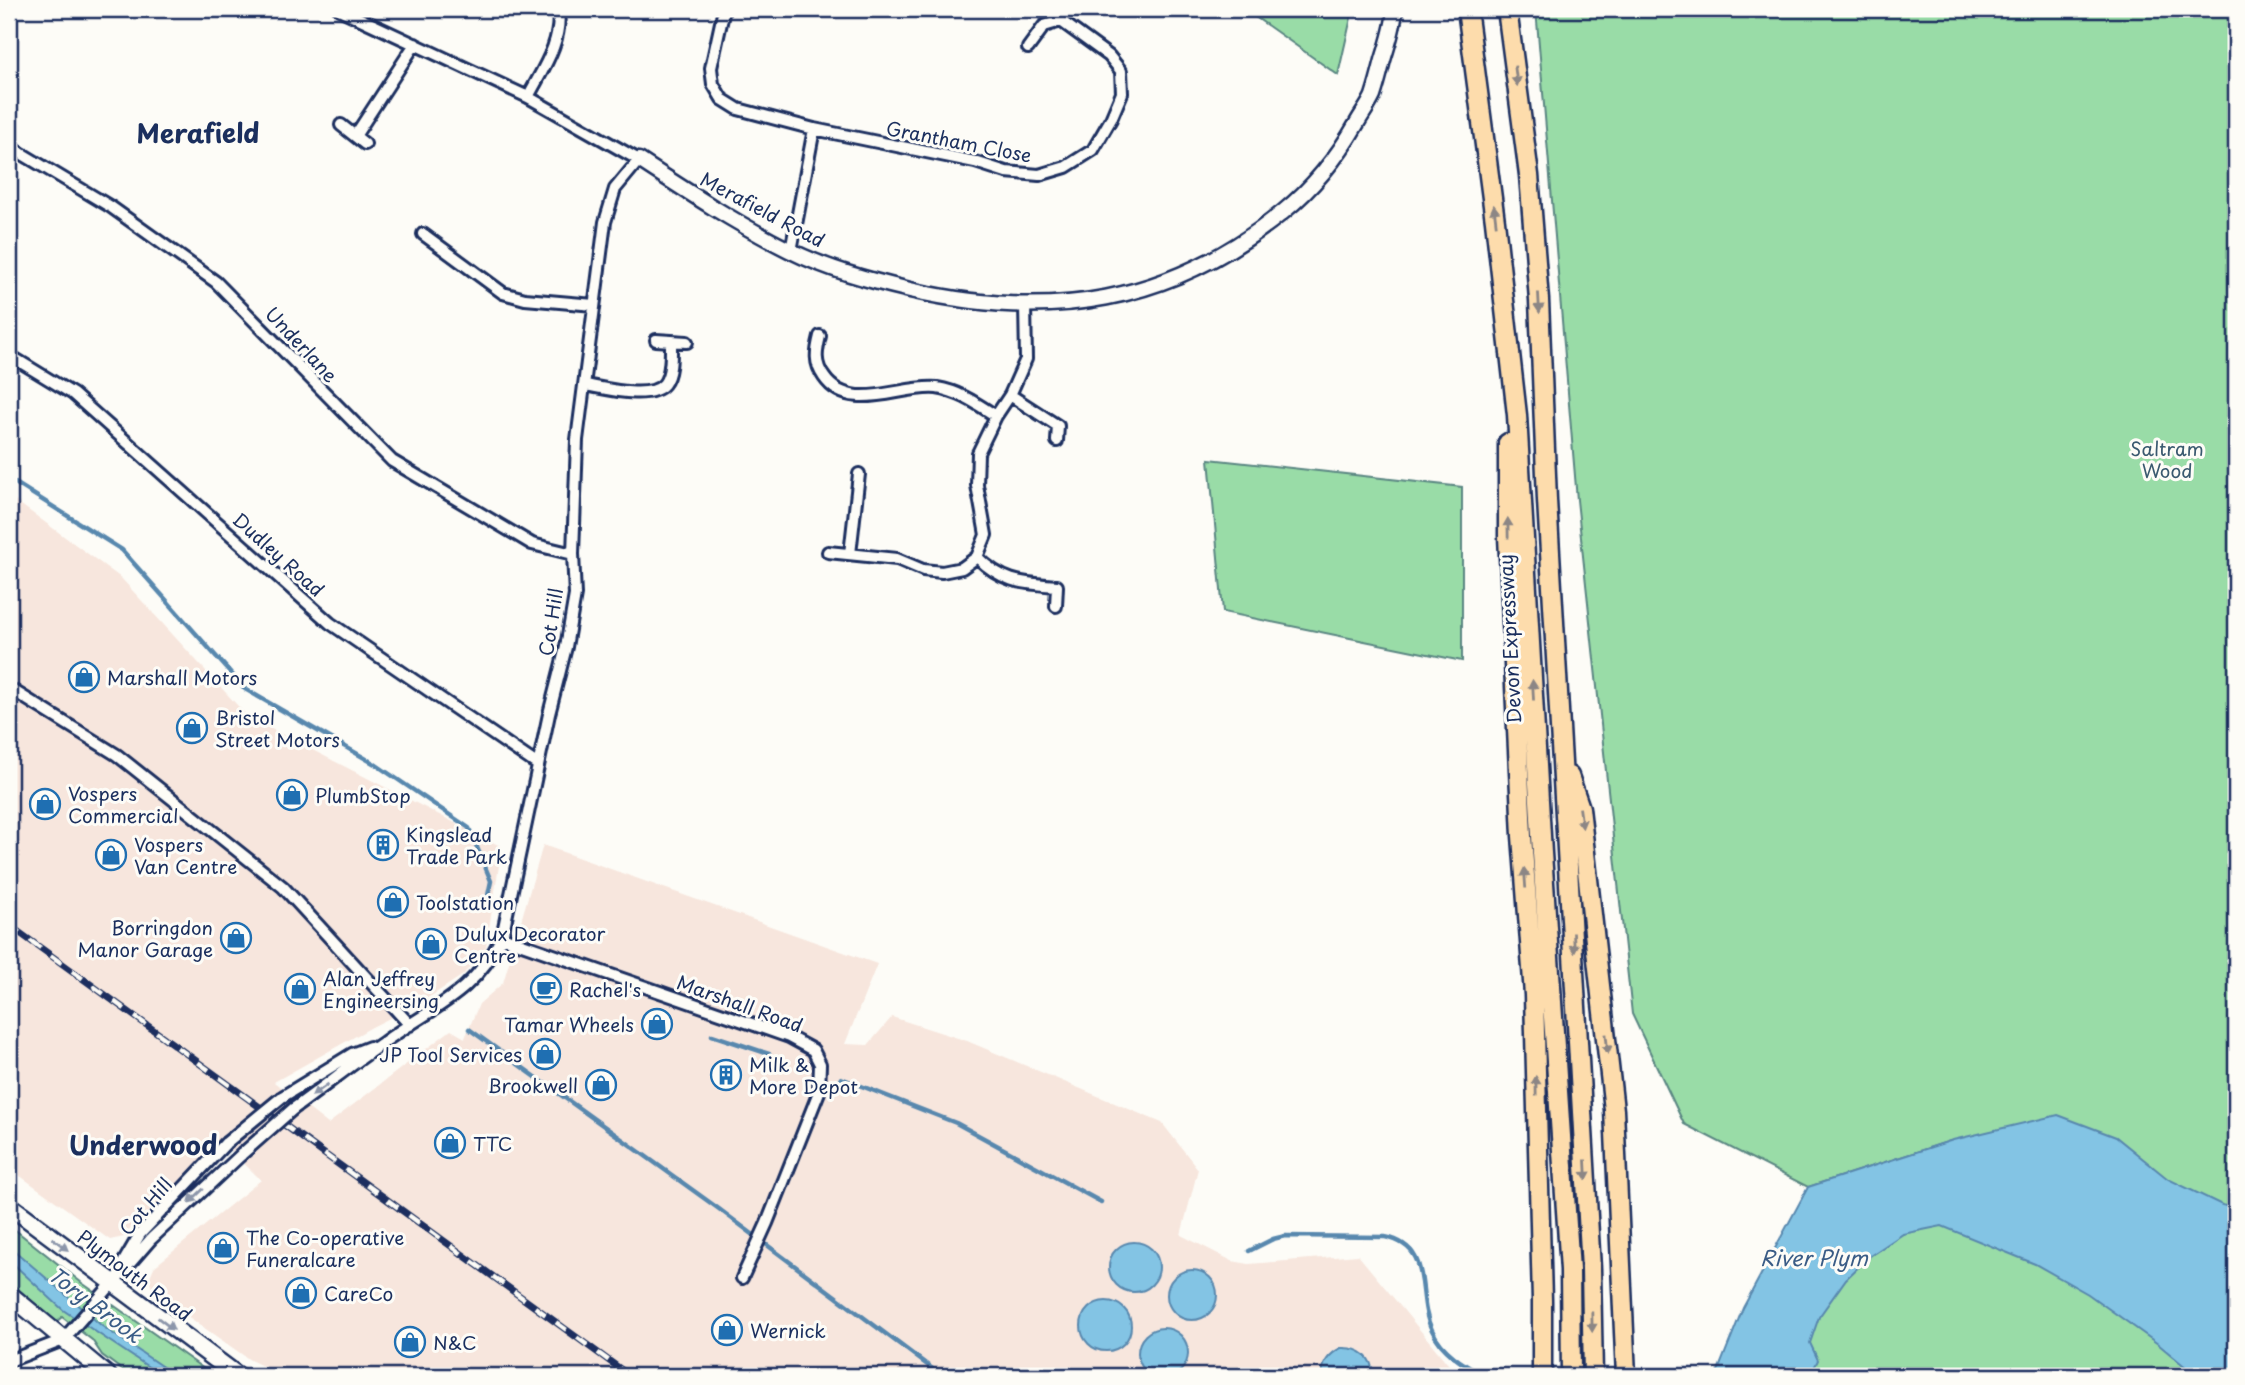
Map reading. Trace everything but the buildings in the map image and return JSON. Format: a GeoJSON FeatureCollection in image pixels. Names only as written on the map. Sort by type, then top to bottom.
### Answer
{"type":"FeatureCollection","features":[{"type":"Feature","properties":{"kind":"highway","name":"Devon Expressway"},"geometry":{"type":"LineString","coordinates":[[1468,9],[1517,415],[1542,853],[1570,1270],[1571,1376]]}},
{"type":"Feature","properties":{"kind":"highway"},"geometry":{"type":"LineString","coordinates":[[1507,9],[1529,175],[1539,300],[1546,500],[1572,907],[1591,1269],[1593,1376]]}},
{"type":"Feature","properties":{"kind":"highway"},"geometry":{"type":"LineString","coordinates":[[1508,332],[1509,549],[1522,836],[1534,995],[1542,1376]]}},
{"type":"Feature","properties":{"kind":"highway"},"geometry":{"type":"LineString","coordinates":[[1561,752],[1580,808],[1614,1110],[1626,1376]]}},
{"type":"Feature","properties":{"kind":"highway"},"geometry":{"type":"LineString","coordinates":[[1534,995],[1542,853]]}},
{"type":"Feature","properties":{"kind":"main road","name":"Plymouth Road"},"geometry":{"type":"LineString","coordinates":[[9,1205],[111,1284],[238,1376]]}},
{"type":"Feature","properties":{"kind":"main road"},"geometry":{"type":"LineString","coordinates":[[9,1294],[107,1376]]}},
{"type":"Feature","properties":{"kind":"street","name":"Merafield Road"},"geometry":{"type":"LineString","coordinates":[[339,9],[528,97],[791,251],[862,279],[947,298],[1025,305],[1077,303],[1118,297],[1177,278],[1255,235],[1297,200],[1338,156],[1372,97],[1394,24],[1395,9]]}},
{"type":"Feature","properties":{"kind":"street"},"geometry":{"type":"LineString","coordinates":[[528,97],[554,48],[560,20],[558,9]]}},
{"type":"Feature","properties":{"kind":"street","name":"Grantham Close"},"geometry":{"type":"LineString","coordinates":[[724,9],[711,68],[713,84],[722,99],[738,109],[814,129],[975,162],[1006,172],[1039,175],[1066,167],[1093,150],[1111,120],[1122,93],[1121,71],[1109,56],[1061,21],[1044,26],[1028,48]]}},
{"type":"Feature","properties":{"kind":"street"},"geometry":{"type":"LineString","coordinates":[[355,136],[415,44]]}},
{"type":"Feature","properties":{"kind":"street"},"geometry":{"type":"LineString","coordinates":[[341,125],[365,144]]}},
{"type":"Feature","properties":{"kind":"street"},"geometry":{"type":"LineString","coordinates":[[791,251],[814,129]]}},
{"type":"Feature","properties":{"kind":"street","name":"Underlane"},"geometry":{"type":"LineString","coordinates":[[9,146],[111,207],[216,282],[392,461],[532,544],[573,554]]}},
{"type":"Feature","properties":{"kind":"street","name":"Cot Hill"},"geometry":{"type":"LineString","coordinates":[[64,1340],[151,1239],[242,1154],[293,1109],[385,1040],[471,984],[490,960],[502,937],[575,595],[573,554],[577,440],[605,222],[615,189],[639,160]]}},
{"type":"Feature","properties":{"kind":"street"},"geometry":{"type":"LineString","coordinates":[[423,234],[503,293],[525,299],[594,305]]}},
{"type":"Feature","properties":{"kind":"street"},"geometry":{"type":"LineString","coordinates":[[828,552],[897,559],[923,570],[942,572],[962,568],[977,556],[986,535],[976,485],[978,453],[996,416],[1010,395],[1026,359],[1025,305]]}},
{"type":"Feature","properties":{"kind":"street"},"geometry":{"type":"LineString","coordinates":[[820,335],[816,354],[817,368],[829,385],[848,395],[883,395],[934,388],[959,393],[996,416]]}},
{"type":"Feature","properties":{"kind":"street"},"geometry":{"type":"LineString","coordinates":[[656,340],[687,342]]}},
{"type":"Feature","properties":{"kind":"street"},"geometry":{"type":"LineString","coordinates":[[585,385],[653,393],[665,384],[669,371],[671,342]]}},
{"type":"Feature","properties":{"kind":"street","name":"Dudley Road"},"geometry":{"type":"LineString","coordinates":[[9,355],[73,394],[330,623],[538,765]]}},
{"type":"Feature","properties":{"kind":"street"},"geometry":{"type":"LineString","coordinates":[[1010,395],[1058,426],[1057,441]]}},
{"type":"Feature","properties":{"kind":"street"},"geometry":{"type":"LineString","coordinates":[[850,554],[859,474]]}},
{"type":"Feature","properties":{"kind":"street"},"geometry":{"type":"LineString","coordinates":[[977,556],[991,572],[1006,579],[1057,586],[1056,606]]}},
{"type":"Feature","properties":{"kind":"street"},"geometry":{"type":"LineString","coordinates":[[9,688],[117,755],[283,887],[410,1025]]}},
{"type":"Feature","properties":{"kind":"street","name":"Marshall Road"},"geometry":{"type":"LineString","coordinates":[[502,937],[789,1037],[813,1050],[820,1065],[819,1092],[767,1223],[741,1278]]}},
{"type":"Feature","properties":{"kind":"street","name":"Cot Hill"},"geometry":{"type":"LineString","coordinates":[[111,1284],[140,1234],[226,1143],[282,1097],[352,1054],[385,1040]]}},
{"type":"Feature","properties":{"kind":"street"},"geometry":{"type":"LineString","coordinates":[[9,1361],[64,1340]]}},
{"type":"Feature","properties":{"kind":"shaded area"},"geometry":{"type":"Polygon","coordinates":[[[9,496],[121,578],[248,717],[502,847],[486,947],[463,975],[422,1002],[274,1082],[328,1124],[451,1030],[465,1038],[479,1004],[503,983],[543,845],[877,964],[845,1044],[868,1045],[892,1017],[967,1041],[1162,1123],[1198,1169],[1181,1235],[1232,1261],[1249,1264],[1358,1255],[1458,1376],[284,1376],[250,1360],[153,1292],[149,1279],[154,1267],[261,1180],[220,1140],[146,1215],[140,1217],[124,1237],[110,1240],[9,1168],[9,496]]]}},
{"type":"Feature","properties":{"kind":"green space"},"geometry":{"type":"Polygon","coordinates":[[[1244,9],[1353,9],[1338,75],[1244,9]]]}},
{"type":"Feature","properties":{"kind":"green space","name":"Saltram Wood"},"geometry":{"type":"Polygon","coordinates":[[[1536,9],[2236,9],[2236,1234],[1953,1140],[1808,1187],[1684,1124],[1632,1014],[1577,500],[1536,9]]]}},
{"type":"Feature","properties":{"kind":"green space"},"geometry":{"type":"Polygon","coordinates":[[[1209,459],[1462,487],[1462,661],[1223,612],[1209,459]]]}},
{"type":"Feature","properties":{"kind":"green space"},"geometry":{"type":"Polygon","coordinates":[[[1954,1205],[2236,1376],[1775,1376],[1866,1229],[1954,1205]]]}},
{"type":"Feature","properties":{"kind":"green space"},"geometry":{"type":"Polygon","coordinates":[[[9,1225],[82,1283],[214,1376],[130,1376],[102,1355],[92,1340],[62,1317],[56,1322],[9,1281],[9,1225]]]}},
{"type":"Feature","properties":{"kind":"water","name":"River Plym"},"geometry":{"type":"Polygon","coordinates":[[[2058,1115],[2116,1137],[2168,1179],[2222,1205],[2236,1208],[2236,1376],[2193,1376],[2158,1344],[2088,1294],[2035,1264],[1942,1226],[1903,1234],[1870,1256],[1846,1279],[1819,1317],[1810,1343],[1818,1360],[1810,1376],[1716,1376],[1743,1308],[1808,1187],[1953,1140],[2058,1115]]]}},
{"type":"Feature","properties":{"kind":"water"},"geometry":{"type":"Polygon","coordinates":[[[1124,1243],[1144,1243],[1158,1257],[1158,1277],[1144,1291],[1124,1291],[1110,1277],[1110,1257],[1124,1243]]]}},
{"type":"Feature","properties":{"kind":"water"},"geometry":{"type":"Polygon","coordinates":[[[9,1246],[102,1326],[176,1376],[162,1376],[63,1310],[9,1260],[9,1246]]]}},
{"type":"Feature","properties":{"kind":"water"},"geometry":{"type":"Polygon","coordinates":[[[1182,1271],[1202,1271],[1216,1285],[1216,1305],[1202,1319],[1182,1319],[1168,1305],[1168,1285],[1182,1271]]]}},
{"type":"Feature","properties":{"kind":"water"},"geometry":{"type":"Polygon","coordinates":[[[1096,1302],[1116,1302],[1130,1316],[1130,1336],[1116,1350],[1096,1350],[1082,1336],[1082,1316],[1096,1302]]]}},
{"type":"Feature","properties":{"kind":"water"},"geometry":{"type":"Polygon","coordinates":[[[1163,1328],[1181,1335],[1188,1353],[1181,1371],[1163,1378],[1145,1371],[1138,1353],[1145,1335],[1163,1328]]]}},
{"type":"Feature","properties":{"kind":"water"},"geometry":{"type":"Polygon","coordinates":[[[1341,1348],[1354,1349],[1364,1354],[1371,1363],[1373,1376],[1322,1376],[1327,1359],[1341,1348]]]}},
{"type":"Feature","properties":{"kind":"waterway"},"geometry":{"type":"LineString","coordinates":[[9,479],[122,550],[245,689],[375,764],[469,828],[491,881],[486,905]]}},
{"type":"Feature","properties":{"kind":"waterway"},"geometry":{"type":"LineString","coordinates":[[469,1029],[719,1209],[942,1376]]}},
{"type":"Feature","properties":{"kind":"waterway"},"geometry":{"type":"LineString","coordinates":[[712,1035],[769,1054]]}},
{"type":"Feature","properties":{"kind":"waterway"},"geometry":{"type":"LineString","coordinates":[[841,1078],[956,1123],[1101,1202]]}},
{"type":"Feature","properties":{"kind":"waterway"},"geometry":{"type":"LineString","coordinates":[[1249,1251],[1285,1236],[1385,1237],[1401,1242],[1411,1251],[1417,1262],[1427,1316],[1436,1338],[1454,1357],[1484,1376]]}},
{"type":"Feature","properties":{"kind":"waterway"},"geometry":{"type":"LineString","coordinates":[[1702,1376],[1719,1376]]}},
{"type":"Feature","properties":{"kind":"railway"},"geometry":{"type":"LineString","coordinates":[[9,925],[630,1376]]}},
{"type":"Feature","properties":{"kind":"place","name":"Marshall Motors"},"geometry":{"type":"Point","coordinates":[84,677]}},
{"type":"Feature","properties":{"kind":"place","name":"Bristol Street Motors"},"geometry":{"type":"Point","coordinates":[192,728]}},
{"type":"Feature","properties":{"kind":"place","name":"PlumbStop"},"geometry":{"type":"Point","coordinates":[292,795]}},
{"type":"Feature","properties":{"kind":"place","name":"Vospers Commercial"},"geometry":{"type":"Point","coordinates":[45,804]}},
{"type":"Feature","properties":{"kind":"place","name":"Kingslead Trade Park"},"geometry":{"type":"Point","coordinates":[383,845]}},
{"type":"Feature","properties":{"kind":"place","name":"Vospers Van Centre"},"geometry":{"type":"Point","coordinates":[111,855]}},
{"type":"Feature","properties":{"kind":"place","name":"Toolstation"},"geometry":{"type":"Point","coordinates":[393,902]}},
{"type":"Feature","properties":{"kind":"place","name":"Borringdon Manor Garage"},"geometry":{"type":"Point","coordinates":[236,938]}},
{"type":"Feature","properties":{"kind":"place","name":"Dulux Decorator Centre"},"geometry":{"type":"Point","coordinates":[431,944]}},
{"type":"Feature","properties":{"kind":"place","name":"Alan Jeffrey Engineersing"},"geometry":{"type":"Point","coordinates":[300,989]}},
{"type":"Feature","properties":{"kind":"place","name":"Rachel's"},"geometry":{"type":"Point","coordinates":[546,989]}},
{"type":"Feature","properties":{"kind":"place","name":"Tamar Wheels"},"geometry":{"type":"Point","coordinates":[657,1024]}},
{"type":"Feature","properties":{"kind":"place","name":"JP Tool Services"},"geometry":{"type":"Point","coordinates":[545,1054]}},
{"type":"Feature","properties":{"kind":"place","name":"Milk & More Depot"},"geometry":{"type":"Point","coordinates":[726,1075]}},
{"type":"Feature","properties":{"kind":"place","name":"Brookwell"},"geometry":{"type":"Point","coordinates":[601,1085]}},
{"type":"Feature","properties":{"kind":"place","name":"TTC"},"geometry":{"type":"Point","coordinates":[450,1143]}},
{"type":"Feature","properties":{"kind":"place","name":"The Co-operative Funeralcare"},"geometry":{"type":"Point","coordinates":[223,1248]}},
{"type":"Feature","properties":{"kind":"place","name":"CareCo"},"geometry":{"type":"Point","coordinates":[301,1293]}},
{"type":"Feature","properties":{"kind":"place","name":"Wernick"},"geometry":{"type":"Point","coordinates":[727,1330]}},
{"type":"Feature","properties":{"kind":"place","name":"N&C"},"geometry":{"type":"Point","coordinates":[410,1342]}},
{"type":"Feature","properties":{"kind":"district","name":"Merafield"},"geometry":{"type":"Point","coordinates":[198,132]}},
{"type":"Feature","properties":{"kind":"district","name":"Underwood"},"geometry":{"type":"Point","coordinates":[143,1144]}},
{"type":"Feature","properties":{"kind":"water label","name":"Tory Brook"},"geometry":{"type":"Point","coordinates":[96,1304]}}]}
